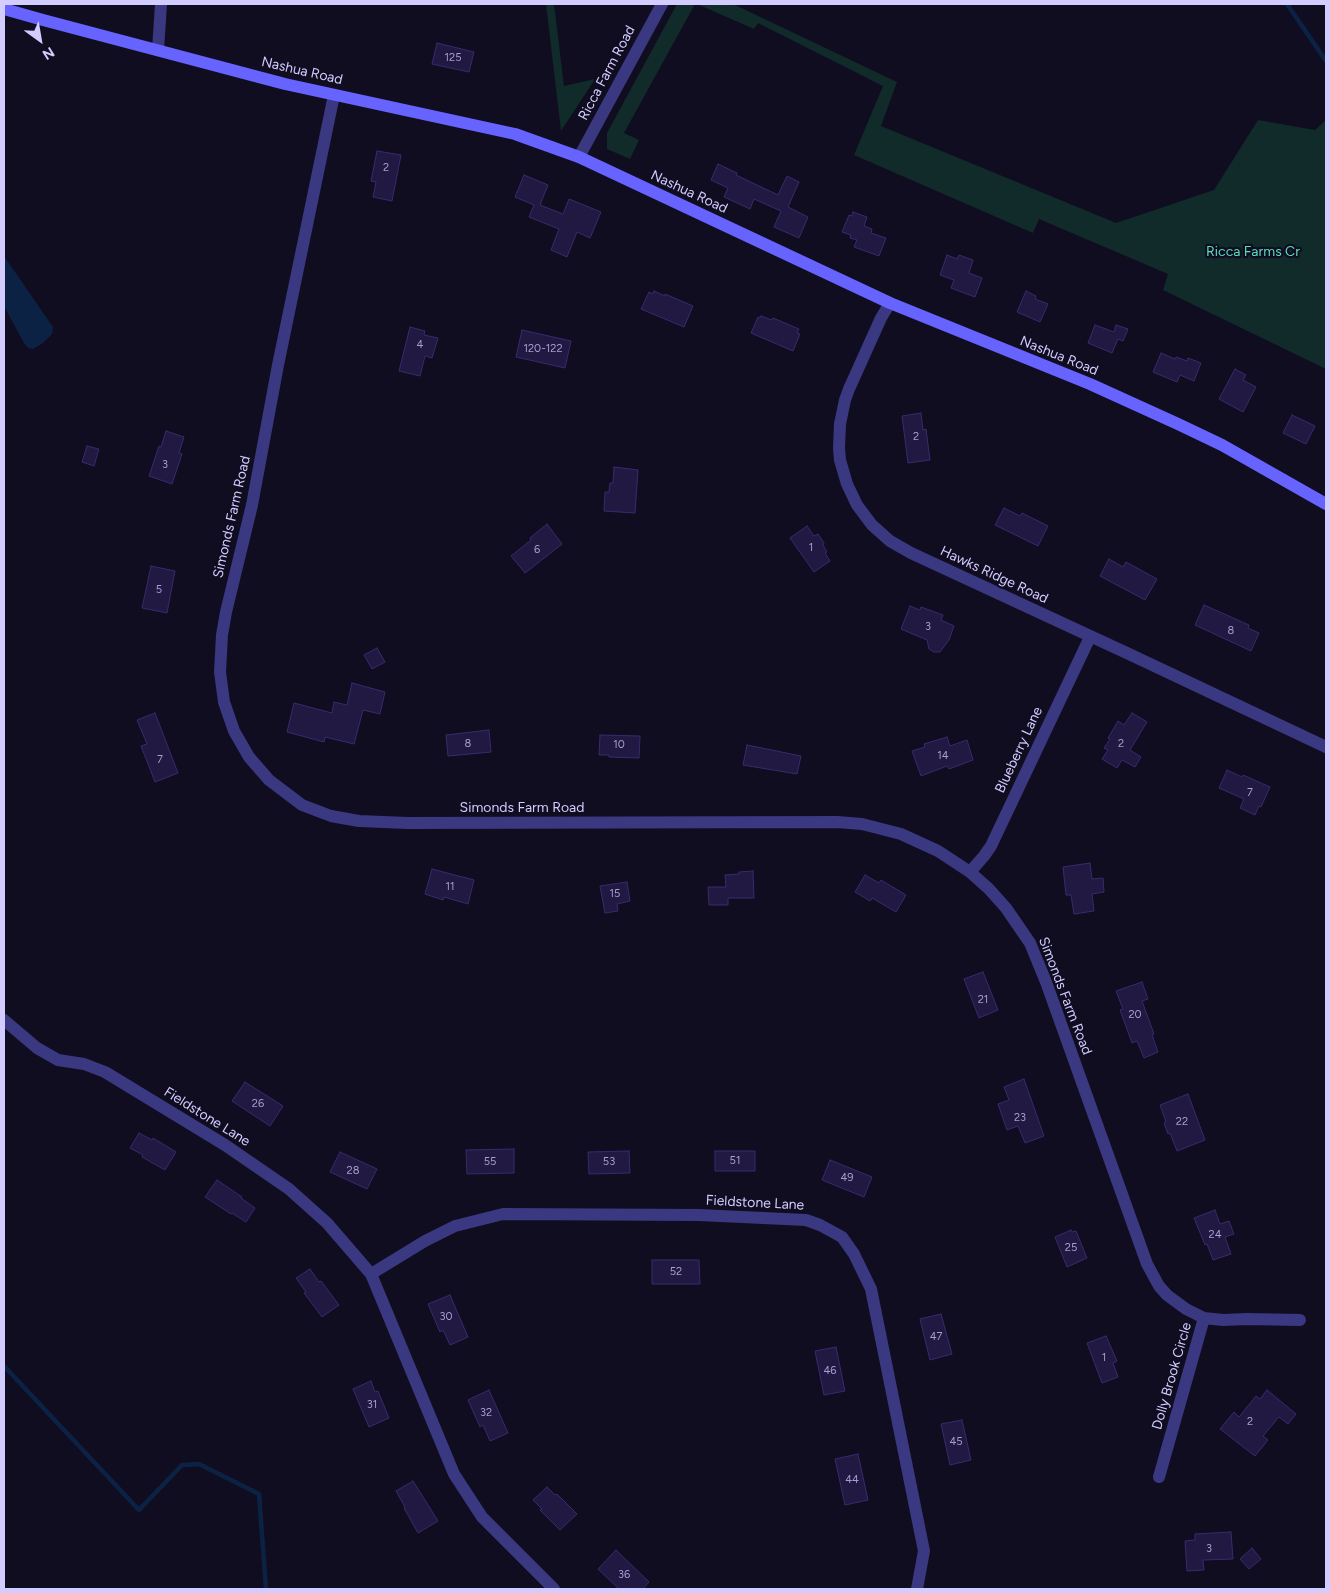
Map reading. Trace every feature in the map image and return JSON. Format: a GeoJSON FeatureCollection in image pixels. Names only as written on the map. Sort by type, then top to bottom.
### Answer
{"type":"FeatureCollection","features":[{"type":"Feature","properties":{"kind":"main road","name":"Nashua Road"},"geometry":{"type":"LineString","coordinates":[[4,9],[285,84],[515,134],[580,157],[890,303],[1134,404],[1222,445],[1326,504]]}},
{"type":"Feature","properties":{"kind":"street"},"geometry":{"type":"LineString","coordinates":[[158,50],[161,4]]}},
{"type":"Feature","properties":{"kind":"street","name":"Ricca Farm Road"},"geometry":{"type":"LineString","coordinates":[[580,157],[662,4]]}},
{"type":"Feature","properties":{"kind":"street","name":"Simonds Farm Road"},"geometry":{"type":"LineString","coordinates":[[334,94],[278,365],[252,505],[222,635],[220,672],[224,702],[234,732],[258,768],[279,789],[302,805],[331,816],[359,821],[406,823],[837,822],[862,824],[901,834],[930,846],[970,872],[989,889],[1006,908],[1023,932],[1034,952],[1152,1275],[1167,1295],[1176,1303],[1204,1318]]}},
{"type":"Feature","properties":{"kind":"street","name":"Hawks Ridge Road"},"geometry":{"type":"LineString","coordinates":[[890,303],[881,318],[845,400],[840,424],[840,460],[846,484],[857,506],[872,525],[900,548],[1326,747]]}},
{"type":"Feature","properties":{"kind":"street","name":"Blueberry Lane"},"geometry":{"type":"LineString","coordinates":[[970,872],[989,849],[1090,637]]}},
{"type":"Feature","properties":{"kind":"street","name":"Fieldstone Lane"},"geometry":{"type":"LineString","coordinates":[[4,1020],[37,1048],[58,1060],[84,1064],[105,1072],[224,1145],[289,1189],[327,1223],[371,1274],[454,1474],[482,1517],[554,1589]]}},
{"type":"Feature","properties":{"kind":"street","name":"Fieldstone Lane"},"geometry":{"type":"LineString","coordinates":[[371,1274],[425,1241],[455,1226],[503,1214],[699,1215],[806,1220],[842,1237],[854,1254],[871,1289],[924,1551],[917,1589]]}},
{"type":"Feature","properties":{"kind":"street","name":"Dolly Brook Circle"},"geometry":{"type":"LineString","coordinates":[[1159,1477],[1204,1318],[1213,1320],[1300,1320]]}},
{"type":"Feature","properties":{"kind":"green space"},"geometry":{"type":"Polygon","coordinates":[[[546,4],[554,4],[564,86],[595,79],[561,131],[546,4]]]}},
{"type":"Feature","properties":{"kind":"green space"},"geometry":{"type":"Polygon","coordinates":[[[677,4],[695,4],[624,133],[639,140],[630,159],[607,149],[607,133],[677,4]]]}},
{"type":"Feature","properties":{"kind":"green space","name":"Ricca Farms Cr"},"geometry":{"type":"Polygon","coordinates":[[[697,4],[733,4],[897,82],[881,126],[1116,223],[1214,190],[1258,120],[1315,130],[1326,120],[1326,369],[1163,290],[1168,274],[1039,219],[1033,233],[854,155],[883,86],[758,23],[754,29],[697,4]]]}},
{"type":"Feature","properties":{"kind":"water"},"geometry":{"type":"Polygon","coordinates":[[[4,256],[53,327],[52,334],[33,349],[28,348],[24,343],[4,306],[4,256]]]}},
{"type":"Feature","properties":{"kind":"building"},"geometry":{"type":"Polygon","coordinates":[[[437,43],[474,52],[469,72],[432,64],[437,43]]]}},
{"type":"Feature","properties":{"kind":"building"},"geometry":{"type":"Polygon","coordinates":[[[377,151],[401,155],[392,201],[373,197],[376,182],[371,181],[377,151]]]}},
{"type":"Feature","properties":{"kind":"building"},"geometry":{"type":"Polygon","coordinates":[[[718,164],[737,173],[736,175],[778,195],[787,176],[799,182],[788,207],[808,217],[799,238],[774,227],[781,211],[754,199],[750,209],[724,197],[728,188],[711,180],[718,164]]]}},
{"type":"Feature","properties":{"kind":"building"},"geometry":{"type":"Polygon","coordinates":[[[524,175],[548,185],[540,205],[563,214],[569,199],[601,212],[590,238],[577,232],[567,257],[551,250],[559,229],[529,217],[534,205],[515,197],[524,175]]]}},
{"type":"Feature","properties":{"kind":"building"},"geometry":{"type":"Polygon","coordinates":[[[853,212],[867,217],[864,226],[872,229],[871,233],[886,238],[879,256],[854,247],[857,240],[850,238],[851,235],[842,232],[849,215],[852,216],[853,212]]]}},
{"type":"Feature","properties":{"kind":"building"},"geometry":{"type":"Polygon","coordinates":[[[947,255],[957,259],[959,255],[973,260],[969,273],[982,278],[975,297],[951,288],[954,280],[940,275],[947,255]]]}},
{"type":"Feature","properties":{"kind":"building"},"geometry":{"type":"Polygon","coordinates":[[[654,291],[693,306],[684,327],[641,309],[649,292],[653,294],[654,291]]]}},
{"type":"Feature","properties":{"kind":"building"},"geometry":{"type":"Polygon","coordinates":[[[1026,291],[1036,296],[1035,299],[1048,304],[1040,322],[1017,312],[1026,291]]]}},
{"type":"Feature","properties":{"kind":"building"},"geometry":{"type":"Polygon","coordinates":[[[761,316],[772,320],[773,318],[799,329],[797,333],[800,334],[793,351],[751,333],[758,317],[760,318],[761,316]]]}},
{"type":"Feature","properties":{"kind":"building"},"geometry":{"type":"Polygon","coordinates":[[[1095,325],[1114,332],[1116,325],[1128,329],[1123,341],[1118,339],[1112,353],[1088,343],[1095,325]]]}},
{"type":"Feature","properties":{"kind":"building"},"geometry":{"type":"Polygon","coordinates":[[[410,327],[425,331],[424,335],[438,338],[432,358],[425,356],[420,376],[399,371],[410,327]]]}},
{"type":"Feature","properties":{"kind":"building"},"geometry":{"type":"Polygon","coordinates":[[[522,330],[571,341],[565,368],[516,357],[522,330]]]}},
{"type":"Feature","properties":{"kind":"building"},"geometry":{"type":"Polygon","coordinates":[[[1161,353],[1175,359],[1176,357],[1187,361],[1188,358],[1201,363],[1194,381],[1180,375],[1177,382],[1153,372],[1161,353]]]}},
{"type":"Feature","properties":{"kind":"building"},"geometry":{"type":"Polygon","coordinates":[[[1235,369],[1246,375],[1243,380],[1256,387],[1243,412],[1219,399],[1235,369]]]}},
{"type":"Feature","properties":{"kind":"building"},"geometry":{"type":"Polygon","coordinates":[[[921,413],[923,430],[926,429],[930,460],[908,463],[902,416],[921,413]]]}},
{"type":"Feature","properties":{"kind":"building"},"geometry":{"type":"Polygon","coordinates":[[[1292,415],[1315,426],[1306,444],[1283,433],[1292,415]]]}},
{"type":"Feature","properties":{"kind":"building"},"geometry":{"type":"Polygon","coordinates":[[[166,431],[184,437],[179,453],[182,454],[172,484],[149,476],[166,431]]]}},
{"type":"Feature","properties":{"kind":"building"},"geometry":{"type":"Polygon","coordinates":[[[87,446],[99,449],[94,466],[82,462],[87,446]]]}},
{"type":"Feature","properties":{"kind":"building"},"geometry":{"type":"Polygon","coordinates":[[[614,467],[638,470],[635,513],[604,511],[605,492],[609,492],[610,483],[613,483],[614,467]]]}},
{"type":"Feature","properties":{"kind":"building"},"geometry":{"type":"Polygon","coordinates":[[[1004,508],[1020,516],[1022,513],[1048,526],[1038,546],[995,525],[1004,508]]]}},
{"type":"Feature","properties":{"kind":"building"},"geometry":{"type":"Polygon","coordinates":[[[547,524],[562,544],[525,573],[511,556],[547,524]]]}},
{"type":"Feature","properties":{"kind":"building"},"geometry":{"type":"Polygon","coordinates":[[[807,526],[814,536],[818,534],[824,543],[823,545],[827,552],[825,553],[830,561],[814,572],[790,538],[807,526]]]}},
{"type":"Feature","properties":{"kind":"building"},"geometry":{"type":"Polygon","coordinates":[[[1109,559],[1123,567],[1126,562],[1157,579],[1145,600],[1100,576],[1109,559]]]}},
{"type":"Feature","properties":{"kind":"building"},"geometry":{"type":"Polygon","coordinates":[[[151,566],[175,571],[167,613],[142,608],[151,566]]]}},
{"type":"Feature","properties":{"kind":"building"},"geometry":{"type":"Polygon","coordinates":[[[1204,605],[1249,625],[1248,628],[1259,633],[1251,651],[1195,625],[1204,605]]]}},
{"type":"Feature","properties":{"kind":"building"},"geometry":{"type":"Polygon","coordinates":[[[910,606],[920,610],[921,607],[943,615],[941,620],[954,626],[949,640],[940,652],[934,652],[929,649],[927,640],[901,629],[910,606]]]}},
{"type":"Feature","properties":{"kind":"building"},"geometry":{"type":"Polygon","coordinates":[[[377,648],[385,662],[372,669],[364,655],[377,648]]]}},
{"type":"Feature","properties":{"kind":"building"},"geometry":{"type":"Polygon","coordinates":[[[352,683],[385,692],[380,714],[363,710],[354,744],[325,737],[324,742],[287,732],[294,703],[332,713],[334,702],[347,705],[352,683]]]}},
{"type":"Feature","properties":{"kind":"building"},"geometry":{"type":"Polygon","coordinates":[[[155,713],[178,773],[155,782],[141,746],[147,744],[137,720],[155,713]]]}},
{"type":"Feature","properties":{"kind":"building"},"geometry":{"type":"Polygon","coordinates":[[[1132,713],[1147,722],[1130,750],[1141,757],[1135,767],[1122,760],[1117,768],[1102,759],[1108,750],[1104,748],[1118,721],[1124,725],[1132,713]]]}},
{"type":"Feature","properties":{"kind":"building"},"geometry":{"type":"Polygon","coordinates":[[[489,730],[491,752],[448,756],[446,735],[489,730]]]}},
{"type":"Feature","properties":{"kind":"building"},"geometry":{"type":"Polygon","coordinates":[[[600,735],[640,736],[639,758],[599,755],[600,735]]]}},
{"type":"Feature","properties":{"kind":"building"},"geometry":{"type":"Polygon","coordinates":[[[947,737],[950,746],[967,740],[973,760],[949,769],[947,766],[921,776],[912,751],[925,747],[924,744],[947,737]]]}},
{"type":"Feature","properties":{"kind":"building"},"geometry":{"type":"Polygon","coordinates":[[[747,745],[801,756],[797,774],[743,765],[747,745]]]}},
{"type":"Feature","properties":{"kind":"building"},"geometry":{"type":"Polygon","coordinates":[[[1227,770],[1270,787],[1261,807],[1259,806],[1255,815],[1240,808],[1244,799],[1219,788],[1227,770]]]}},
{"type":"Feature","properties":{"kind":"building"},"geometry":{"type":"Polygon","coordinates":[[[1090,863],[1092,879],[1103,878],[1104,892],[1092,894],[1094,911],[1074,914],[1071,895],[1066,895],[1063,867],[1090,863]]]}},
{"type":"Feature","properties":{"kind":"building"},"geometry":{"type":"Polygon","coordinates":[[[432,869],[474,880],[468,904],[444,897],[443,900],[425,894],[432,869]]]}},
{"type":"Feature","properties":{"kind":"building"},"geometry":{"type":"Polygon","coordinates":[[[753,871],[754,898],[728,898],[728,905],[709,905],[708,887],[726,887],[725,875],[753,871]]]}},
{"type":"Feature","properties":{"kind":"building"},"geometry":{"type":"Polygon","coordinates":[[[865,875],[879,883],[881,880],[906,895],[896,912],[872,898],[870,901],[855,892],[865,875]]]}},
{"type":"Feature","properties":{"kind":"building"},"geometry":{"type":"Polygon","coordinates":[[[627,882],[630,901],[617,904],[618,911],[605,913],[600,886],[627,882]]]}},
{"type":"Feature","properties":{"kind":"building"},"geometry":{"type":"Polygon","coordinates":[[[983,972],[998,1010],[979,1018],[964,979],[983,972]]]}},
{"type":"Feature","properties":{"kind":"building"},"geometry":{"type":"Polygon","coordinates":[[[1142,982],[1148,999],[1142,1001],[1154,1034],[1152,1035],[1158,1052],[1144,1058],[1137,1041],[1132,1043],[1120,1010],[1123,1009],[1116,991],[1142,982]]]}},
{"type":"Feature","properties":{"kind":"building"},"geometry":{"type":"Polygon","coordinates":[[[1024,1079],[1044,1136],[1025,1143],[1018,1126],[1007,1130],[998,1104],[1009,1100],[1004,1087],[1024,1079]]]}},
{"type":"Feature","properties":{"kind":"building"},"geometry":{"type":"Polygon","coordinates":[[[245,1082],[283,1106],[270,1126],[232,1101],[245,1082]]]}},
{"type":"Feature","properties":{"kind":"building"},"geometry":{"type":"Polygon","coordinates":[[[1188,1094],[1205,1140],[1177,1151],[1170,1133],[1168,1134],[1160,1105],[1188,1094]]]}},
{"type":"Feature","properties":{"kind":"building"},"geometry":{"type":"Polygon","coordinates":[[[139,1133],[152,1140],[153,1138],[176,1152],[165,1170],[130,1148],[139,1133]]]}},
{"type":"Feature","properties":{"kind":"building"},"geometry":{"type":"Polygon","coordinates":[[[514,1149],[514,1173],[467,1174],[466,1150],[514,1149]]]}},
{"type":"Feature","properties":{"kind":"building"},"geometry":{"type":"Polygon","coordinates":[[[629,1151],[630,1173],[589,1174],[588,1152],[629,1151]]]}},
{"type":"Feature","properties":{"kind":"building"},"geometry":{"type":"Polygon","coordinates":[[[715,1151],[755,1151],[755,1171],[715,1171],[715,1151]]]}},
{"type":"Feature","properties":{"kind":"building"},"geometry":{"type":"Polygon","coordinates":[[[340,1152],[377,1169],[367,1189],[330,1172],[340,1152]]]}},
{"type":"Feature","properties":{"kind":"building"},"geometry":{"type":"Polygon","coordinates":[[[830,1160],[872,1177],[864,1197],[822,1180],[830,1160]]]}},
{"type":"Feature","properties":{"kind":"building"},"geometry":{"type":"Polygon","coordinates":[[[217,1180],[255,1208],[246,1222],[205,1197],[217,1180]]]}},
{"type":"Feature","properties":{"kind":"building"},"geometry":{"type":"Polygon","coordinates":[[[1215,1210],[1220,1224],[1229,1221],[1234,1234],[1225,1237],[1231,1254],[1213,1260],[1194,1218],[1215,1210]]]}},
{"type":"Feature","properties":{"kind":"building"},"geometry":{"type":"Polygon","coordinates":[[[1071,1230],[1072,1232],[1076,1231],[1087,1258],[1067,1267],[1055,1237],[1071,1230]]]}},
{"type":"Feature","properties":{"kind":"building"},"geometry":{"type":"Polygon","coordinates":[[[652,1260],[699,1260],[700,1284],[652,1284],[652,1260]]]}},
{"type":"Feature","properties":{"kind":"building"},"geometry":{"type":"Polygon","coordinates":[[[310,1269],[339,1305],[322,1317],[304,1293],[306,1292],[296,1278],[310,1269]]]}},
{"type":"Feature","properties":{"kind":"building"},"geometry":{"type":"Polygon","coordinates":[[[450,1295],[468,1337],[450,1345],[443,1330],[440,1332],[428,1304],[450,1295]]]}},
{"type":"Feature","properties":{"kind":"building"},"geometry":{"type":"Polygon","coordinates":[[[941,1314],[952,1354],[930,1360],[920,1319],[941,1314]]]}},
{"type":"Feature","properties":{"kind":"building"},"geometry":{"type":"Polygon","coordinates":[[[1106,1336],[1117,1361],[1113,1363],[1118,1377],[1102,1383],[1087,1343],[1106,1336]]]}},
{"type":"Feature","properties":{"kind":"building"},"geometry":{"type":"Polygon","coordinates":[[[836,1347],[845,1391],[824,1395],[815,1351],[836,1347]]]}},
{"type":"Feature","properties":{"kind":"building"},"geometry":{"type":"Polygon","coordinates":[[[371,1381],[375,1392],[378,1391],[389,1418],[369,1427],[353,1389],[371,1381]]]}},
{"type":"Feature","properties":{"kind":"building"},"geometry":{"type":"Polygon","coordinates":[[[489,1390],[508,1433],[490,1441],[483,1425],[480,1427],[468,1400],[489,1390]]]}},
{"type":"Feature","properties":{"kind":"building"},"geometry":{"type":"Polygon","coordinates":[[[1267,1390],[1296,1414],[1288,1424],[1279,1417],[1263,1436],[1268,1440],[1255,1456],[1220,1429],[1234,1412],[1239,1417],[1256,1396],[1260,1399],[1267,1390]]]}},
{"type":"Feature","properties":{"kind":"building"},"geometry":{"type":"Polygon","coordinates":[[[962,1420],[971,1460],[950,1465],[941,1424],[962,1420]]]}},
{"type":"Feature","properties":{"kind":"building"},"geometry":{"type":"Polygon","coordinates":[[[858,1454],[868,1500],[845,1505],[835,1459],[858,1454]]]}},
{"type":"Feature","properties":{"kind":"building"},"geometry":{"type":"Polygon","coordinates":[[[413,1481],[438,1521],[418,1533],[396,1491],[413,1481]]]}},
{"type":"Feature","properties":{"kind":"building"},"geometry":{"type":"Polygon","coordinates":[[[547,1487],[577,1514],[560,1530],[533,1500],[547,1487]]]}},
{"type":"Feature","properties":{"kind":"building"},"geometry":{"type":"Polygon","coordinates":[[[1231,1532],[1233,1559],[1203,1560],[1204,1570],[1187,1571],[1185,1541],[1195,1540],[1195,1534],[1231,1532]]]}},
{"type":"Feature","properties":{"kind":"building"},"geometry":{"type":"Polygon","coordinates":[[[1252,1548],[1261,1559],[1249,1569],[1240,1559],[1252,1548]]]}},
{"type":"Feature","properties":{"kind":"building"},"geometry":{"type":"Polygon","coordinates":[[[616,1550],[649,1582],[643,1589],[619,1589],[598,1569],[616,1550]]]}},
{"type":"Feature","properties":{"kind":"waterway"},"geometry":{"type":"LineString","coordinates":[[1287,4],[1326,61]]}},
{"type":"Feature","properties":{"kind":"waterway"},"geometry":{"type":"LineString","coordinates":[[4,1366],[139,1510],[182,1465],[199,1464],[259,1494],[266,1589]]}}]}
